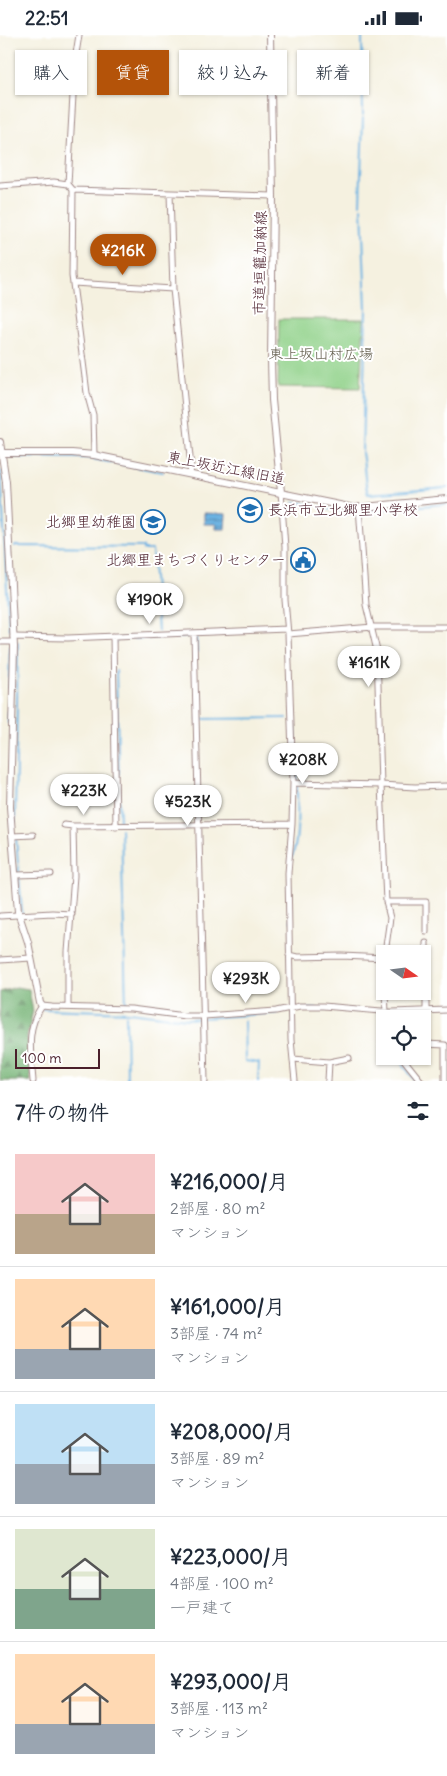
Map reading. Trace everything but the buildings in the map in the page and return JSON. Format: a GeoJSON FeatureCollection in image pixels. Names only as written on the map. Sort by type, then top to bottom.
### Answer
{"type":"FeatureCollection","features":[{"type":"Feature","properties":{"kind":"street"},"geometry":{"type":"LineString","coordinates":[[68,184],[75,60],[79,35]]}},
{"type":"Feature","properties":{"kind":"street","name":"市道垣籠加納線"},"geometry":{"type":"LineString","coordinates":[[270,35],[273,196],[271,361],[272,400],[281,492]]}},
{"type":"Feature","properties":{"kind":"street"},"geometry":{"type":"LineString","coordinates":[[0,186],[54,182],[68,184],[73,189],[273,196]]}},
{"type":"Feature","properties":{"kind":"street"},"geometry":{"type":"LineString","coordinates":[[73,189],[73,283],[87,393],[92,415],[94,455]]}},
{"type":"Feature","properties":{"kind":"street"},"geometry":{"type":"LineString","coordinates":[[170,193],[173,289],[191,467],[190,474]]}},
{"type":"Feature","properties":{"kind":"street"},"geometry":{"type":"LineString","coordinates":[[73,283],[173,289]]}},
{"type":"Feature","properties":{"kind":"street"},"geometry":{"type":"LineString","coordinates":[[0,442],[6,482],[13,640],[10,807],[12,836],[18,875],[18,915],[41,1007]]}},
{"type":"Feature","properties":{"kind":"street","name":"東上坂近江線旧道"},"geometry":{"type":"LineString","coordinates":[[1,453],[72,453],[94,455],[354,507],[447,499]]}},
{"type":"Feature","properties":{"kind":"street"},"geometry":{"type":"LineString","coordinates":[[281,492],[285,547],[285,600],[288,631],[293,783],[288,873],[291,1007],[295,1081]]}},
{"type":"Feature","properties":{"kind":"street"},"geometry":{"type":"LineString","coordinates":[[360,507],[366,605],[373,627],[378,661],[386,903],[390,918],[387,945]]}},
{"type":"Feature","properties":{"kind":"street"},"geometry":{"type":"LineString","coordinates":[[0,642],[373,627],[447,627]]}},
{"type":"Feature","properties":{"kind":"street"},"geometry":{"type":"LineString","coordinates":[[194,634],[205,1081]]}},
{"type":"Feature","properties":{"kind":"street"},"geometry":{"type":"LineString","coordinates":[[112,636],[116,827]]}},
{"type":"Feature","properties":{"kind":"street"},"geometry":{"type":"LineString","coordinates":[[293,783],[415,787],[447,786]]}},
{"type":"Feature","properties":{"kind":"street"},"geometry":{"type":"LineString","coordinates":[[64,825],[73,827],[116,827],[292,824]]}},
{"type":"Feature","properties":{"kind":"street"},"geometry":{"type":"LineString","coordinates":[[68,1007],[68,952],[74,876],[73,827]]}},
{"type":"Feature","properties":{"kind":"street"},"geometry":{"type":"LineString","coordinates":[[12,836],[34,835]]}},
{"type":"Feature","properties":{"kind":"street"},"geometry":{"type":"LineString","coordinates":[[18,875],[52,875]]}},
{"type":"Feature","properties":{"kind":"street"},"geometry":{"type":"LineString","coordinates":[[386,903],[426,902],[426,931]]}},
{"type":"Feature","properties":{"kind":"street"},"geometry":{"type":"LineString","coordinates":[[0,917],[52,913],[72,914]]}},
{"type":"Feature","properties":{"kind":"street"},"geometry":{"type":"LineString","coordinates":[[426,943],[426,1010]]}},
{"type":"Feature","properties":{"kind":"street"},"geometry":{"type":"LineString","coordinates":[[290,955],[376,958]]}},
{"type":"Feature","properties":{"kind":"street"},"geometry":{"type":"LineString","coordinates":[[0,960],[29,958]]}},
{"type":"Feature","properties":{"kind":"street"},"geometry":{"type":"LineString","coordinates":[[41,1007],[131,1009],[204,1019],[276,1011],[291,1007],[324,1006],[376,1010]]}},
{"type":"Feature","properties":{"kind":"street"},"geometry":{"type":"LineString","coordinates":[[33,1081],[30,1037],[35,1015],[41,1007]]}},
{"type":"Feature","properties":{"kind":"street"},"geometry":{"type":"LineString","coordinates":[[431,1011],[447,1010]]}},
{"type":"Feature","properties":{"kind":"street"},"geometry":{"type":"LineString","coordinates":[[431,1044],[444,1045],[445,1081]]}},
{"type":"Feature","properties":{"kind":"street"},"geometry":{"type":"LineString","coordinates":[[293,1059],[329,1062],[348,1058]]}},
{"type":"Feature","properties":{"kind":"street"},"geometry":{"type":"LineString","coordinates":[[328,1081],[329,1062]]}},
{"type":"Feature","properties":{"kind":"street"},"geometry":{"type":"LineString","coordinates":[[409,1065],[421,1081]]}},
{"type":"Feature","properties":{"kind":"green space","name":"東上坂山村広場"},"geometry":{"type":"Polygon","coordinates":[[[279,319],[364,319],[360,388],[278,387],[279,319]]]}},
{"type":"Feature","properties":{"kind":"green space"},"geometry":{"type":"Polygon","coordinates":[[[16,987],[29,989],[33,1011],[27,1037],[31,1081],[0,1081],[0,992],[16,987]]]}},
{"type":"Feature","properties":{"kind":"water"},"geometry":{"type":"Polygon","coordinates":[[[204,513],[226,514],[225,529],[216,529],[216,524],[204,524],[204,513]]]}},
{"type":"Feature","properties":{"kind":"waterway"},"geometry":{"type":"LineString","coordinates":[[362,35],[363,115]]}},
{"type":"Feature","properties":{"kind":"waterway"},"geometry":{"type":"LineString","coordinates":[[360,204],[363,118]]}},
{"type":"Feature","properties":{"kind":"waterway"},"geometry":{"type":"LineString","coordinates":[[362,208],[366,309],[362,453],[368,494],[447,488]]}},
{"type":"Feature","properties":{"kind":"waterway"},"geometry":{"type":"LineString","coordinates":[[9,457],[87,458],[163,472]]}},
{"type":"Feature","properties":{"kind":"waterway"},"geometry":{"type":"LineString","coordinates":[[1,471],[9,629]]}},
{"type":"Feature","properties":{"kind":"waterway"},"geometry":{"type":"LineString","coordinates":[[294,502],[315,505]]}},
{"type":"Feature","properties":{"kind":"waterway"},"geometry":{"type":"LineString","coordinates":[[361,513],[372,510],[447,504]]}},
{"type":"Feature","properties":{"kind":"waterway"},"geometry":{"type":"LineString","coordinates":[[321,507],[349,514]]}},
{"type":"Feature","properties":{"kind":"waterway"},"geometry":{"type":"LineString","coordinates":[[15,546],[143,547],[143,550],[152,550],[158,631]]}},
{"type":"Feature","properties":{"kind":"waterway"},"geometry":{"type":"LineString","coordinates":[[115,643],[117,639],[191,637]]}},
{"type":"Feature","properties":{"kind":"waterway"},"geometry":{"type":"LineString","coordinates":[[196,637],[197,652]]}},
{"type":"Feature","properties":{"kind":"waterway"},"geometry":{"type":"LineString","coordinates":[[15,822],[18,642]]}},
{"type":"Feature","properties":{"kind":"waterway"},"geometry":{"type":"LineString","coordinates":[[8,723],[10,647]]}},
{"type":"Feature","properties":{"kind":"waterway"},"geometry":{"type":"LineString","coordinates":[[116,670],[120,823]]}},
{"type":"Feature","properties":{"kind":"waterway"},"geometry":{"type":"LineString","coordinates":[[198,719],[287,718]]}},
{"type":"Feature","properties":{"kind":"waterway"},"geometry":{"type":"LineString","coordinates":[[295,718],[297,781]]}},
{"type":"Feature","properties":{"kind":"waterway"},"geometry":{"type":"LineString","coordinates":[[291,858],[297,834],[297,786]]}},
{"type":"Feature","properties":{"kind":"waterway"},"geometry":{"type":"LineString","coordinates":[[121,829],[126,1004]]}},
{"type":"Feature","properties":{"kind":"waterway"},"geometry":{"type":"LineString","coordinates":[[16,838],[22,913]]}},
{"type":"Feature","properties":{"kind":"waterway"},"geometry":{"type":"LineString","coordinates":[[291,910],[291,922]]}},
{"type":"Feature","properties":{"kind":"waterway"},"geometry":{"type":"LineString","coordinates":[[43,1009],[129,1012],[187,1019],[277,1013]]}},
{"type":"Feature","properties":{"kind":"waterway"},"geometry":{"type":"LineString","coordinates":[[297,1009],[327,1009]]}},
{"type":"Feature","properties":{"kind":"waterway"},"geometry":{"type":"LineString","coordinates":[[335,1009],[357,1011]]}},
{"type":"Feature","properties":{"kind":"waterway"},"geometry":{"type":"LineString","coordinates":[[126,1015],[127,1081]]}},
{"type":"Feature","properties":{"kind":"waterway"},"geometry":{"type":"LineString","coordinates":[[244,1021],[245,1061],[259,1063],[258,1081]]}},
{"type":"Feature","properties":{"kind":"waterway"},"geometry":{"type":"LineString","coordinates":[[403,1065],[415,1081]]}},
{"type":"Feature","properties":{"kind":"place","name":"長浜市立北郷里小学校"},"geometry":{"type":"Point","coordinates":[250,510]}},
{"type":"Feature","properties":{"kind":"place","name":"北郷里幼稚園"},"geometry":{"type":"Point","coordinates":[153,522]}},
{"type":"Feature","properties":{"kind":"place","name":"北郷里まちづくりセンター"},"geometry":{"type":"Point","coordinates":[303,560]}}]}
